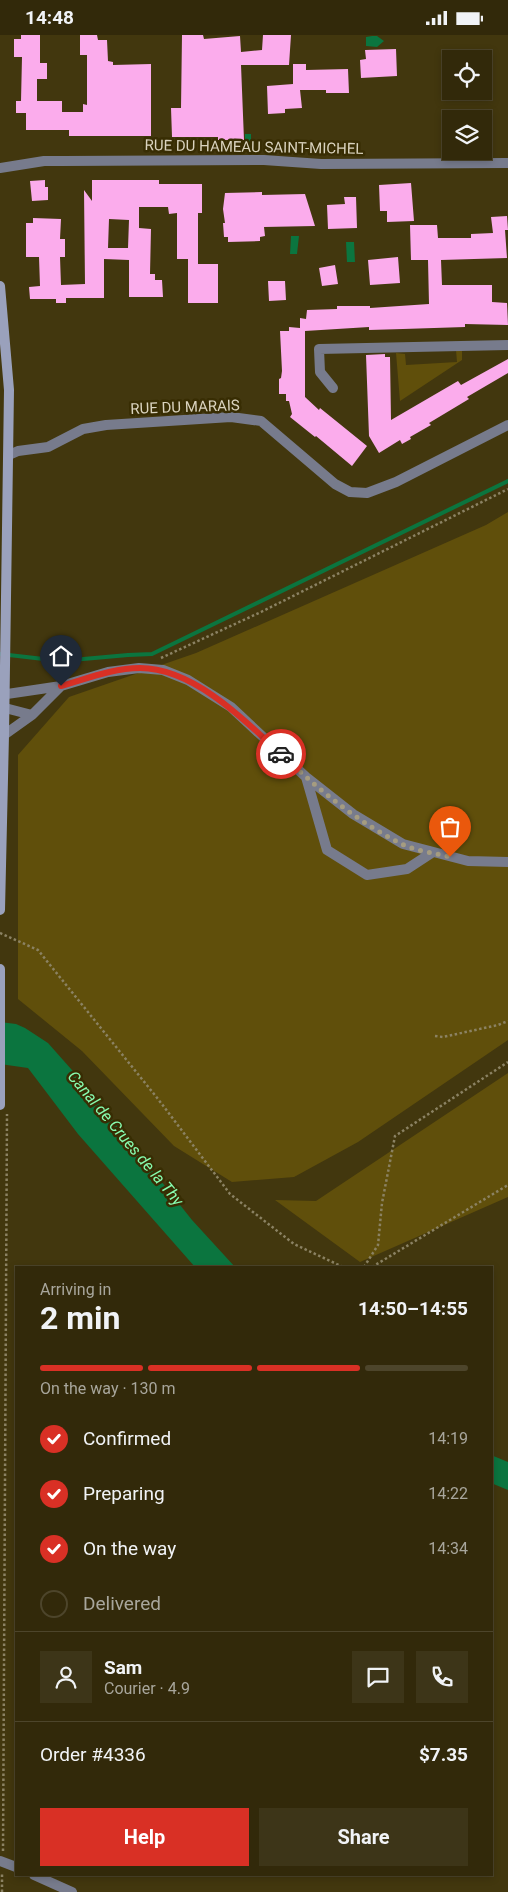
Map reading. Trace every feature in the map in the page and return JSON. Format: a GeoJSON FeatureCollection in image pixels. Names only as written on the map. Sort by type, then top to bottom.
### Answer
{"type":"FeatureCollection","features":[{"type":"Feature","properties":{"kind":"main road"},"geometry":{"type":"LineString","coordinates":[[0,286],[9,390],[6,639],[2,700],[4,735],[0,910]]}},
{"type":"Feature","properties":{"kind":"main road"},"geometry":{"type":"LineString","coordinates":[[0,969],[0,1072],[4,1108]]}},
{"type":"Feature","properties":{"kind":"street","name":"RUE DU HAMEAU SAINT-MICHEL"},"geometry":{"type":"LineString","coordinates":[[0,168],[44,161],[264,160],[321,164],[508,163]]}},
{"type":"Feature","properties":{"kind":"street"},"geometry":{"type":"LineString","coordinates":[[333,388],[320,372],[319,349],[508,345]]}},
{"type":"Feature","properties":{"kind":"street","name":"RUE DU MARAIS"},"geometry":{"type":"LineString","coordinates":[[9,455],[18,451],[48,447],[83,429],[106,425],[231,417],[261,421],[335,484],[350,492],[367,493],[396,482],[508,425]]}},
{"type":"Feature","properties":{"kind":"street"},"geometry":{"type":"LineString","coordinates":[[2,700],[61,686],[108,672],[139,668],[163,670],[188,681],[231,707],[306,777],[353,814],[403,844],[468,861],[508,862]]}},
{"type":"Feature","properties":{"kind":"street"},"geometry":{"type":"LineString","coordinates":[[4,735],[32,715],[61,686]]}},
{"type":"Feature","properties":{"kind":"street"},"geometry":{"type":"LineString","coordinates":[[2,700],[32,715]]}},
{"type":"Feature","properties":{"kind":"street"},"geometry":{"type":"LineString","coordinates":[[306,777],[327,850],[367,875],[407,869],[432,852]]}},
{"type":"Feature","properties":{"kind":"street"},"geometry":{"type":"LineString","coordinates":[[1,1861],[15,1867]]}},
{"type":"Feature","properties":{"kind":"street"},"geometry":{"type":"LineString","coordinates":[[36,1876],[72,1892]]}},
{"type":"Feature","properties":{"kind":"path"},"geometry":{"type":"LineString","coordinates":[[160,659],[261,612],[508,489]]}},
{"type":"Feature","properties":{"kind":"path"},"geometry":{"type":"LineString","coordinates":[[0,933],[38,950],[158,1099],[230,1194],[294,1244],[341,1266]]}},
{"type":"Feature","properties":{"kind":"path"},"geometry":{"type":"LineString","coordinates":[[436,1035],[443,1037],[508,1021]]}},
{"type":"Feature","properties":{"kind":"path"},"geometry":{"type":"LineString","coordinates":[[365,1266],[378,1245],[382,1203],[395,1136],[508,1062]]}},
{"type":"Feature","properties":{"kind":"path"},"geometry":{"type":"LineString","coordinates":[[2,1892],[4,1108]]}},
{"type":"Feature","properties":{"kind":"path"},"geometry":{"type":"LineString","coordinates":[[374,1266],[508,1185]]}},
{"type":"Feature","properties":{"kind":"shaded area"},"geometry":{"type":"Polygon","coordinates":[[[456,350],[462,351],[462,360],[400,401],[396,353],[405,354],[406,365],[457,362],[456,350]]]}},
{"type":"Feature","properties":{"kind":"shaded area"},"geometry":{"type":"Polygon","coordinates":[[[508,512],[508,1040],[358,1142],[294,1177],[232,1182],[174,1146],[82,1051],[18,999],[18,755],[69,697],[196,653],[486,525],[508,512]]]}},
{"type":"Feature","properties":{"kind":"shaded area"},"geometry":{"type":"Polygon","coordinates":[[[508,1073],[508,1197],[360,1262],[275,1200],[316,1201],[508,1073]]]}},
{"type":"Feature","properties":{"kind":"water"},"geometry":{"type":"Polygon","coordinates":[[[377,36],[384,41],[377,47],[366,46],[366,37],[377,36]]]}},
{"type":"Feature","properties":{"kind":"water"},"geometry":{"type":"Polygon","coordinates":[[[245,134],[251,134],[251,147],[240,147],[240,142],[245,142],[245,134]]]}},
{"type":"Feature","properties":{"kind":"water"},"geometry":{"type":"Polygon","coordinates":[[[291,236],[299,236],[297,254],[290,254],[291,236]]]}},
{"type":"Feature","properties":{"kind":"water"},"geometry":{"type":"Polygon","coordinates":[[[346,242],[354,242],[355,262],[347,262],[346,242]]]}},
{"type":"Feature","properties":{"kind":"water","name":"Canal de Crues de la Thy"},"geometry":{"type":"Polygon","coordinates":[[[0,1022],[16,1024],[48,1043],[79,1078],[192,1220],[234,1266],[194,1266],[78,1134],[28,1068],[0,1064],[0,1022]]]}},
{"type":"Feature","properties":{"kind":"water"},"geometry":{"type":"Polygon","coordinates":[[[493,1456],[508,1462],[508,1490],[493,1484],[493,1456]]]}},
{"type":"Feature","properties":{"kind":"building"},"geometry":{"type":"Polygon","coordinates":[[[21,35],[40,35],[40,63],[47,63],[47,79],[37,79],[37,101],[62,101],[62,112],[83,112],[83,104],[87,105],[87,55],[80,55],[80,35],[97,35],[98,40],[107,40],[108,61],[113,62],[113,65],[151,64],[151,136],[69,136],[69,130],[26,130],[26,113],[16,113],[16,101],[21,101],[22,57],[14,57],[14,39],[21,39],[21,35]]]}},
{"type":"Feature","properties":{"kind":"building"},"geometry":{"type":"Polygon","coordinates":[[[182,35],[203,35],[204,39],[240,36],[241,52],[262,50],[263,35],[291,35],[289,65],[241,65],[244,140],[218,140],[218,137],[172,137],[171,108],[181,108],[182,35]]]}},
{"type":"Feature","properties":{"kind":"building"},"geometry":{"type":"Polygon","coordinates":[[[396,49],[397,76],[361,78],[360,60],[366,59],[365,50],[396,49]]]}},
{"type":"Feature","properties":{"kind":"building"},"geometry":{"type":"Polygon","coordinates":[[[293,64],[306,64],[306,70],[348,69],[349,93],[326,93],[326,90],[300,90],[302,108],[285,109],[285,113],[268,114],[267,86],[293,84],[293,64]]]}},
{"type":"Feature","properties":{"kind":"building"},"geometry":{"type":"Polygon","coordinates":[[[45,180],[45,187],[48,187],[48,200],[32,201],[30,181],[45,180]]]}},
{"type":"Feature","properties":{"kind":"building"},"geometry":{"type":"Polygon","coordinates":[[[92,180],[159,180],[159,184],[202,184],[202,213],[198,213],[198,264],[218,264],[218,303],[188,303],[188,259],[177,259],[177,213],[169,214],[168,207],[139,207],[139,228],[151,229],[150,274],[155,274],[155,280],[162,280],[163,297],[129,297],[129,260],[104,259],[104,298],[66,298],[66,303],[56,303],[56,299],[30,299],[29,287],[40,286],[39,257],[26,257],[26,223],[33,223],[33,218],[61,219],[60,239],[65,239],[65,257],[60,257],[61,285],[85,284],[84,190],[92,201],[92,180]],[[109,219],[108,248],[128,248],[129,220],[109,219]]]}},
{"type":"Feature","properties":{"kind":"building"},"geometry":{"type":"Polygon","coordinates":[[[411,183],[414,221],[387,222],[387,211],[380,211],[379,185],[411,183]]]}},
{"type":"Feature","properties":{"kind":"building"},"geometry":{"type":"Polygon","coordinates":[[[262,192],[262,195],[305,194],[315,226],[264,227],[265,236],[260,237],[260,241],[228,242],[228,237],[224,237],[223,223],[225,223],[223,209],[225,193],[262,192]]]}},
{"type":"Feature","properties":{"kind":"building"},"geometry":{"type":"Polygon","coordinates":[[[344,197],[356,197],[357,228],[328,229],[327,205],[345,204],[344,197]]]}},
{"type":"Feature","properties":{"kind":"building"},"geometry":{"type":"Polygon","coordinates":[[[507,216],[508,230],[505,230],[507,258],[441,260],[442,285],[492,285],[492,302],[507,303],[508,325],[465,324],[465,327],[369,330],[369,327],[305,331],[305,397],[319,410],[320,408],[367,446],[352,466],[290,417],[292,414],[289,401],[286,401],[286,394],[279,394],[279,379],[281,378],[282,371],[280,331],[289,331],[289,327],[300,328],[300,318],[306,319],[307,310],[337,309],[337,306],[370,306],[370,308],[429,304],[428,260],[411,260],[410,225],[437,225],[438,238],[471,238],[471,234],[493,233],[491,217],[507,216]]]}},
{"type":"Feature","properties":{"kind":"building"},"geometry":{"type":"Polygon","coordinates":[[[398,257],[400,283],[370,285],[368,260],[398,257]]]}},
{"type":"Feature","properties":{"kind":"building"},"geometry":{"type":"Polygon","coordinates":[[[335,265],[338,284],[322,286],[319,268],[335,265]]]}},
{"type":"Feature","properties":{"kind":"building"},"geometry":{"type":"Polygon","coordinates":[[[268,281],[285,281],[286,300],[269,301],[268,281]]]}},
{"type":"Feature","properties":{"kind":"building"},"geometry":{"type":"Polygon","coordinates":[[[385,354],[385,357],[390,357],[391,420],[458,381],[461,385],[508,359],[508,373],[467,397],[469,399],[429,423],[431,425],[410,437],[411,439],[402,444],[400,440],[379,453],[369,436],[366,355],[385,354]]]}},
{"type":"Feature","properties":{"kind":"waterway"},"geometry":{"type":"LineString","coordinates":[[0,654],[61,661],[152,654],[508,481]]}},
{"type":"Feature","properties":{"kind":"way so far"},"geometry":{"type":"LineString","coordinates":[[281,754],[306,777],[353,814],[403,844],[450,857]]}},
{"type":"Feature","properties":{"kind":"route"},"geometry":{"type":"LineString","coordinates":[[61,686],[108,672],[139,668],[163,670],[188,681],[231,707],[281,754]]}}]}
